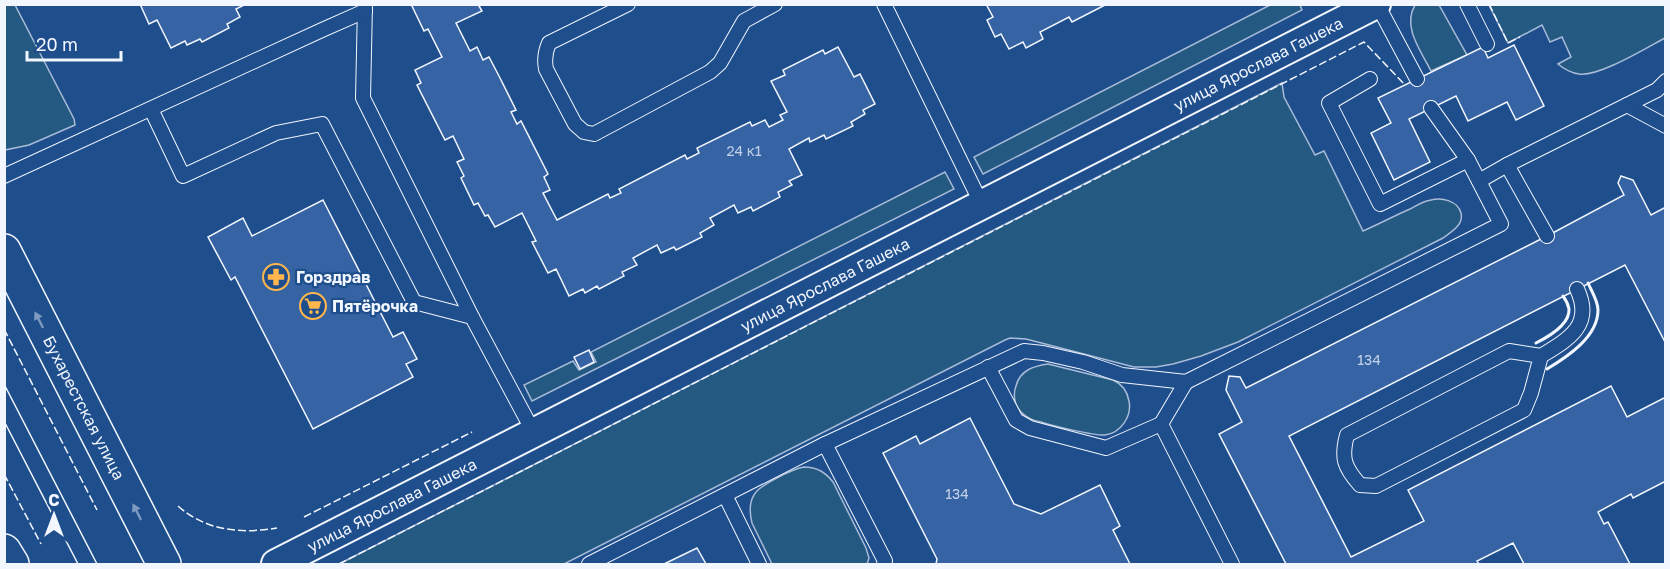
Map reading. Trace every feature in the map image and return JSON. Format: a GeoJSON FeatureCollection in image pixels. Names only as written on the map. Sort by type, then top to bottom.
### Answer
{"type":"FeatureCollection","features":[{"type":"Feature","properties":{"kind":"street","name":"улица Ярослава Гашека"},"geometry":{"type":"LineString","coordinates":[[276,564],[1376,4]]}},
{"type":"Feature","properties":{"kind":"street","name":"Бухарестская улица"},"geometry":{"type":"LineString","coordinates":[[4,251],[164,564]]}},
{"type":"Feature","properties":{"kind":"street"},"geometry":{"type":"LineString","coordinates":[[4,551],[12,564]]}},
{"type":"Feature","properties":{"kind":"lane"},"geometry":{"type":"LineString","coordinates":[[628,4],[549,43],[545,51],[546,69],[575,124],[584,132],[594,134],[710,72],[720,63],[744,21],[775,4]]}},
{"type":"Feature","properties":{"kind":"lane"},"geometry":{"type":"LineString","coordinates":[[884,4],[982,205]]}},
{"type":"Feature","properties":{"kind":"lane"},"geometry":{"type":"LineString","coordinates":[[1376,4],[1417,79]]}},
{"type":"Feature","properties":{"kind":"lane"},"geometry":{"type":"LineString","coordinates":[[1467,4],[1487,44]]}},
{"type":"Feature","properties":{"kind":"lane"},"geometry":{"type":"LineString","coordinates":[[4,176],[322,30],[365,8],[363,98],[472,317],[534,433]]}},
{"type":"Feature","properties":{"kind":"lane"},"geometry":{"type":"LineString","coordinates":[[1370,79],[1329,103],[1380,204],[1468,160]]}},
{"type":"Feature","properties":{"kind":"lane"},"geometry":{"type":"LineString","coordinates":[[1479,181],[1657,90],[1665,81]]}},
{"type":"Feature","properties":{"kind":"lane"},"geometry":{"type":"LineString","coordinates":[[1627,105],[1665,126]]}},
{"type":"Feature","properties":{"kind":"lane"},"geometry":{"type":"LineString","coordinates":[[589,564],[825,444],[1024,351],[1083,362],[1122,375],[1186,381],[1501,224],[1468,160],[1431,108]]}},
{"type":"Feature","properties":{"kind":"lane"},"geometry":{"type":"LineString","coordinates":[[151,109],[183,176],[276,133],[322,124],[414,302],[472,317]]}},
{"type":"Feature","properties":{"kind":"lane"},"geometry":{"type":"LineString","coordinates":[[1507,165],[1547,236]]}},
{"type":"Feature","properties":{"kind":"lane"},"geometry":{"type":"LineString","coordinates":[[1541,356],[1509,351],[1347,435],[1343,453],[1348,471],[1360,484],[1376,486],[1524,410],[1532,393],[1541,356],[1571,335],[1580,324],[1584,314],[1583,301],[1577,289]]}},
{"type":"Feature","properties":{"kind":"lane"},"geometry":{"type":"LineString","coordinates":[[988,367],[1016,420],[1030,428],[1106,448],[1161,424],[1186,381]]}},
{"type":"Feature","properties":{"kind":"lane"},"geometry":{"type":"LineString","coordinates":[[1161,424],[1232,564]]}},
{"type":"Feature","properties":{"kind":"lane"},"geometry":{"type":"LineString","coordinates":[[825,444],[885,561],[884,564]]}},
{"type":"Feature","properties":{"kind":"lane"},"geometry":{"type":"LineString","coordinates":[[726,495],[759,564]]}},
{"type":"Feature","properties":{"kind":"shaded area"},"geometry":{"type":"Polygon","coordinates":[[[4,5],[15,5],[75,125],[29,145],[5,150],[4,5]]]}},
{"type":"Feature","properties":{"kind":"shaded area"},"geometry":{"type":"Polygon","coordinates":[[[1270,5],[1300,5],[1302,10],[983,174],[974,157],[1270,5]]]}},
{"type":"Feature","properties":{"kind":"shaded area"},"geometry":{"type":"Polygon","coordinates":[[[1415,5],[1439,5],[1467,55],[1431,71],[1414,39],[1411,22],[1415,5]]]}},
{"type":"Feature","properties":{"kind":"shaded area"},"geometry":{"type":"Polygon","coordinates":[[[1489,5],[1665,5],[1665,38],[1610,67],[1588,74],[1579,74],[1568,71],[1558,64],[1571,57],[1562,37],[1550,42],[1542,25],[1508,43],[1489,5]]]}},
{"type":"Feature","properties":{"kind":"shaded area"},"geometry":{"type":"Polygon","coordinates":[[[1282,83],[1284,97],[1315,155],[1324,151],[1363,231],[1422,202],[1435,199],[1457,205],[1461,213],[1459,225],[1443,238],[1238,342],[1173,364],[1134,367],[1026,339],[1010,338],[564,564],[339,564],[1282,83]]]}},
{"type":"Feature","properties":{"kind":"shaded area"},"geometry":{"type":"Polygon","coordinates":[[[945,172],[954,189],[532,401],[524,385],[573,361],[579,370],[596,362],[591,352],[945,172]]]}},
{"type":"Feature","properties":{"kind":"shaded area"},"geometry":{"type":"Polygon","coordinates":[[[1048,364],[1119,383],[1124,388],[1129,401],[1129,412],[1124,423],[1111,434],[1100,435],[1047,424],[1023,414],[1015,399],[1018,381],[1028,370],[1048,364]]]}},
{"type":"Feature","properties":{"kind":"shaded area"},"geometry":{"type":"Polygon","coordinates":[[[804,467],[820,471],[833,482],[866,548],[869,558],[867,564],[772,564],[752,523],[750,509],[752,498],[769,482],[804,467]]]}},
{"type":"Feature","properties":{"kind":"building"},"geometry":{"type":"Polygon","coordinates":[[[140,4],[246,4],[236,9],[240,17],[227,24],[229,28],[202,42],[200,39],[187,45],[185,41],[171,48],[157,20],[149,24],[140,4]]]}},
{"type":"Feature","properties":{"kind":"building"},"geometry":{"type":"Polygon","coordinates":[[[411,4],[483,4],[479,6],[482,11],[456,23],[470,51],[477,47],[483,60],[489,57],[499,76],[516,110],[511,112],[517,124],[521,121],[548,174],[544,177],[550,190],[543,193],[557,220],[608,194],[610,198],[621,193],[619,189],[685,155],[687,159],[699,153],[697,148],[750,122],[752,126],[765,120],[769,127],[783,120],[780,115],[787,112],[771,81],[785,75],[783,70],[823,50],[825,54],[838,47],[854,77],[860,74],[875,104],[863,110],[865,114],[851,122],[853,126],[826,139],[824,135],[810,142],[809,138],[789,149],[802,175],[789,181],[792,185],[778,192],[780,197],[753,211],[751,207],[738,213],[734,205],[710,218],[714,225],[700,233],[702,237],[676,250],[674,247],[661,253],[657,245],[633,258],[637,265],[622,272],[624,276],[599,289],[597,286],[585,293],[583,289],[569,296],[556,269],[548,273],[532,242],[536,241],[522,213],[495,227],[488,215],[485,216],[478,203],[474,205],[461,178],[464,176],[457,162],[464,159],[453,136],[445,140],[417,85],[421,83],[415,70],[442,57],[428,29],[424,31],[411,4]]]}},
{"type":"Feature","properties":{"kind":"building"},"geometry":{"type":"Polygon","coordinates":[[[986,4],[1107,4],[1072,22],[1069,17],[1040,32],[1043,39],[1026,48],[1023,42],[1009,49],[1001,34],[995,37],[987,20],[993,17],[986,4]]]}},
{"type":"Feature","properties":{"kind":"building"},"geometry":{"type":"Polygon","coordinates":[[[1514,45],[1544,106],[1516,120],[1507,102],[1468,121],[1456,96],[1409,119],[1430,162],[1394,180],[1371,133],[1391,123],[1378,98],[1483,47],[1488,58],[1514,45]]]}},
{"type":"Feature","properties":{"kind":"building"},"geometry":{"type":"Polygon","coordinates":[[[1621,176],[1633,180],[1651,215],[1666,207],[1666,344],[1625,265],[1289,436],[1351,557],[1424,521],[1408,490],[1611,386],[1627,417],[1666,397],[1666,481],[1633,498],[1631,494],[1598,512],[1604,524],[1608,522],[1630,564],[1524,564],[1513,543],[1477,561],[1479,564],[1286,564],[1219,434],[1242,422],[1226,390],[1229,376],[1240,377],[1246,388],[1547,236],[1624,195],[1618,183],[1621,176]]]}},
{"type":"Feature","properties":{"kind":"building","name":"Пятёрочка"},"geometry":{"type":"Polygon","coordinates":[[[323,200],[393,337],[403,332],[417,359],[406,364],[413,377],[313,429],[235,277],[231,280],[208,237],[243,218],[252,236],[323,200]]]}},
{"type":"Feature","properties":{"kind":"building"},"geometry":{"type":"Polygon","coordinates":[[[589,350],[594,362],[580,369],[574,357],[589,350]]]}},
{"type":"Feature","properties":{"kind":"building"},"geometry":{"type":"Polygon","coordinates":[[[970,418],[1014,504],[1041,514],[1100,485],[1120,526],[1113,530],[1130,564],[936,564],[937,559],[883,453],[916,436],[920,444],[970,418]]]}},
{"type":"Feature","properties":{"kind":"building"},"geometry":{"type":"Polygon","coordinates":[[[697,548],[706,564],[664,564],[697,548]]]}},
{"type":"Feature","properties":{"kind":"tram line"},"geometry":{"type":"LineString","coordinates":[[4,384],[97,564]]}},
{"type":"Feature","properties":{"kind":"tram line"},"geometry":{"type":"LineString","coordinates":[[4,421],[78,564]]}},
{"type":"Feature","properties":{"kind":"fence"},"geometry":{"type":"LineString","coordinates":[[1489,4],[1508,43],[1520,37]]}},
{"type":"Feature","properties":{"kind":"fence"},"geometry":{"type":"LineString","coordinates":[[339,564],[1364,42],[1405,85]]}},
{"type":"Feature","properties":{"kind":"fence"},"geometry":{"type":"LineString","coordinates":[[4,329],[97,510]]}},
{"type":"Feature","properties":{"kind":"fence"},"geometry":{"type":"LineString","coordinates":[[304,517],[472,432]]}},
{"type":"Feature","properties":{"kind":"fence"},"geometry":{"type":"LineString","coordinates":[[4,474],[41,544]]}},
{"type":"Feature","properties":{"kind":"fence"},"geometry":{"type":"LineString","coordinates":[[178,506],[200,521],[224,529],[250,531],[277,528]]}},
{"type":"Feature","properties":{"kind":"wall"},"geometry":{"type":"LineString","coordinates":[[1547,369],[1580,345],[1593,329],[1597,320],[1598,307],[1588,283]]}},
{"type":"Feature","properties":{"kind":"wall"},"geometry":{"type":"LineString","coordinates":[[1536,343],[1557,330],[1566,320],[1569,309],[1563,296]]}},
{"type":"Feature","properties":{"kind":"place","name":"Горздрав"},"geometry":{"type":"Point","coordinates":[276,277]}},
{"type":"Feature","properties":{"kind":"place","name":"Пятёрочка"},"geometry":{"type":"Point","coordinates":[313,306]}}]}
